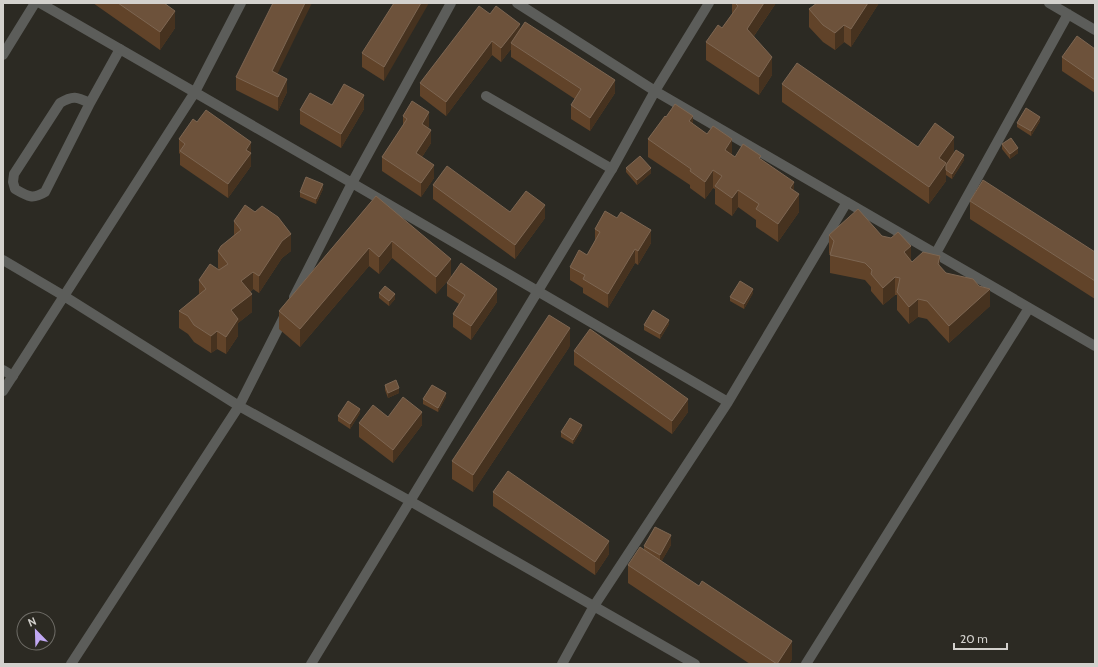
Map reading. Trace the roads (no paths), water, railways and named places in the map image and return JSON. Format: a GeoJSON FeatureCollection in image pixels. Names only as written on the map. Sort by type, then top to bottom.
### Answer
{"type":"FeatureCollection","features":[{"type":"Feature","properties":{"kind":"street"},"geometry":{"type":"LineString","coordinates":[[3,55],[34,3]]}},
{"type":"Feature","properties":{"kind":"street"},"geometry":{"type":"LineString","coordinates":[[40,3],[728,402]]}},
{"type":"Feature","properties":{"kind":"street"},"geometry":{"type":"LineString","coordinates":[[3,391],[195,92],[241,3]]}},
{"type":"Feature","properties":{"kind":"street"},"geometry":{"type":"LineString","coordinates":[[71,664],[239,406],[352,183],[451,3]]}},
{"type":"Feature","properties":{"kind":"street"},"geometry":{"type":"LineString","coordinates":[[517,3],[655,91],[1095,346]]}},
{"type":"Feature","properties":{"kind":"street"},"geometry":{"type":"LineString","coordinates":[[311,664],[612,170],[655,91],[709,3]]}},
{"type":"Feature","properties":{"kind":"street"},"geometry":{"type":"LineString","coordinates":[[1049,3],[1095,30]]}},
{"type":"Feature","properties":{"kind":"street"},"geometry":{"type":"LineString","coordinates":[[936,253],[1068,14]]}},
{"type":"Feature","properties":{"kind":"street"},"geometry":{"type":"LineString","coordinates":[[90,103],[78,97],[68,98],[60,103],[14,174],[13,182],[16,189],[29,196],[37,197],[45,192],[90,103],[120,49]]}},
{"type":"Feature","properties":{"kind":"street"},"geometry":{"type":"LineString","coordinates":[[486,96],[612,170]]}},
{"type":"Feature","properties":{"kind":"street"},"geometry":{"type":"LineString","coordinates":[[562,664],[594,606],[728,402],[847,202]]}},
{"type":"Feature","properties":{"kind":"street"},"geometry":{"type":"LineString","coordinates":[[3,260],[64,296],[239,406],[410,501],[695,664]]}},
{"type":"Feature","properties":{"kind":"street"},"geometry":{"type":"LineString","coordinates":[[806,664],[1029,308]]}},
{"type":"Feature","properties":{"kind":"street"},"geometry":{"type":"LineString","coordinates":[[3,370],[13,376]]}}]}
